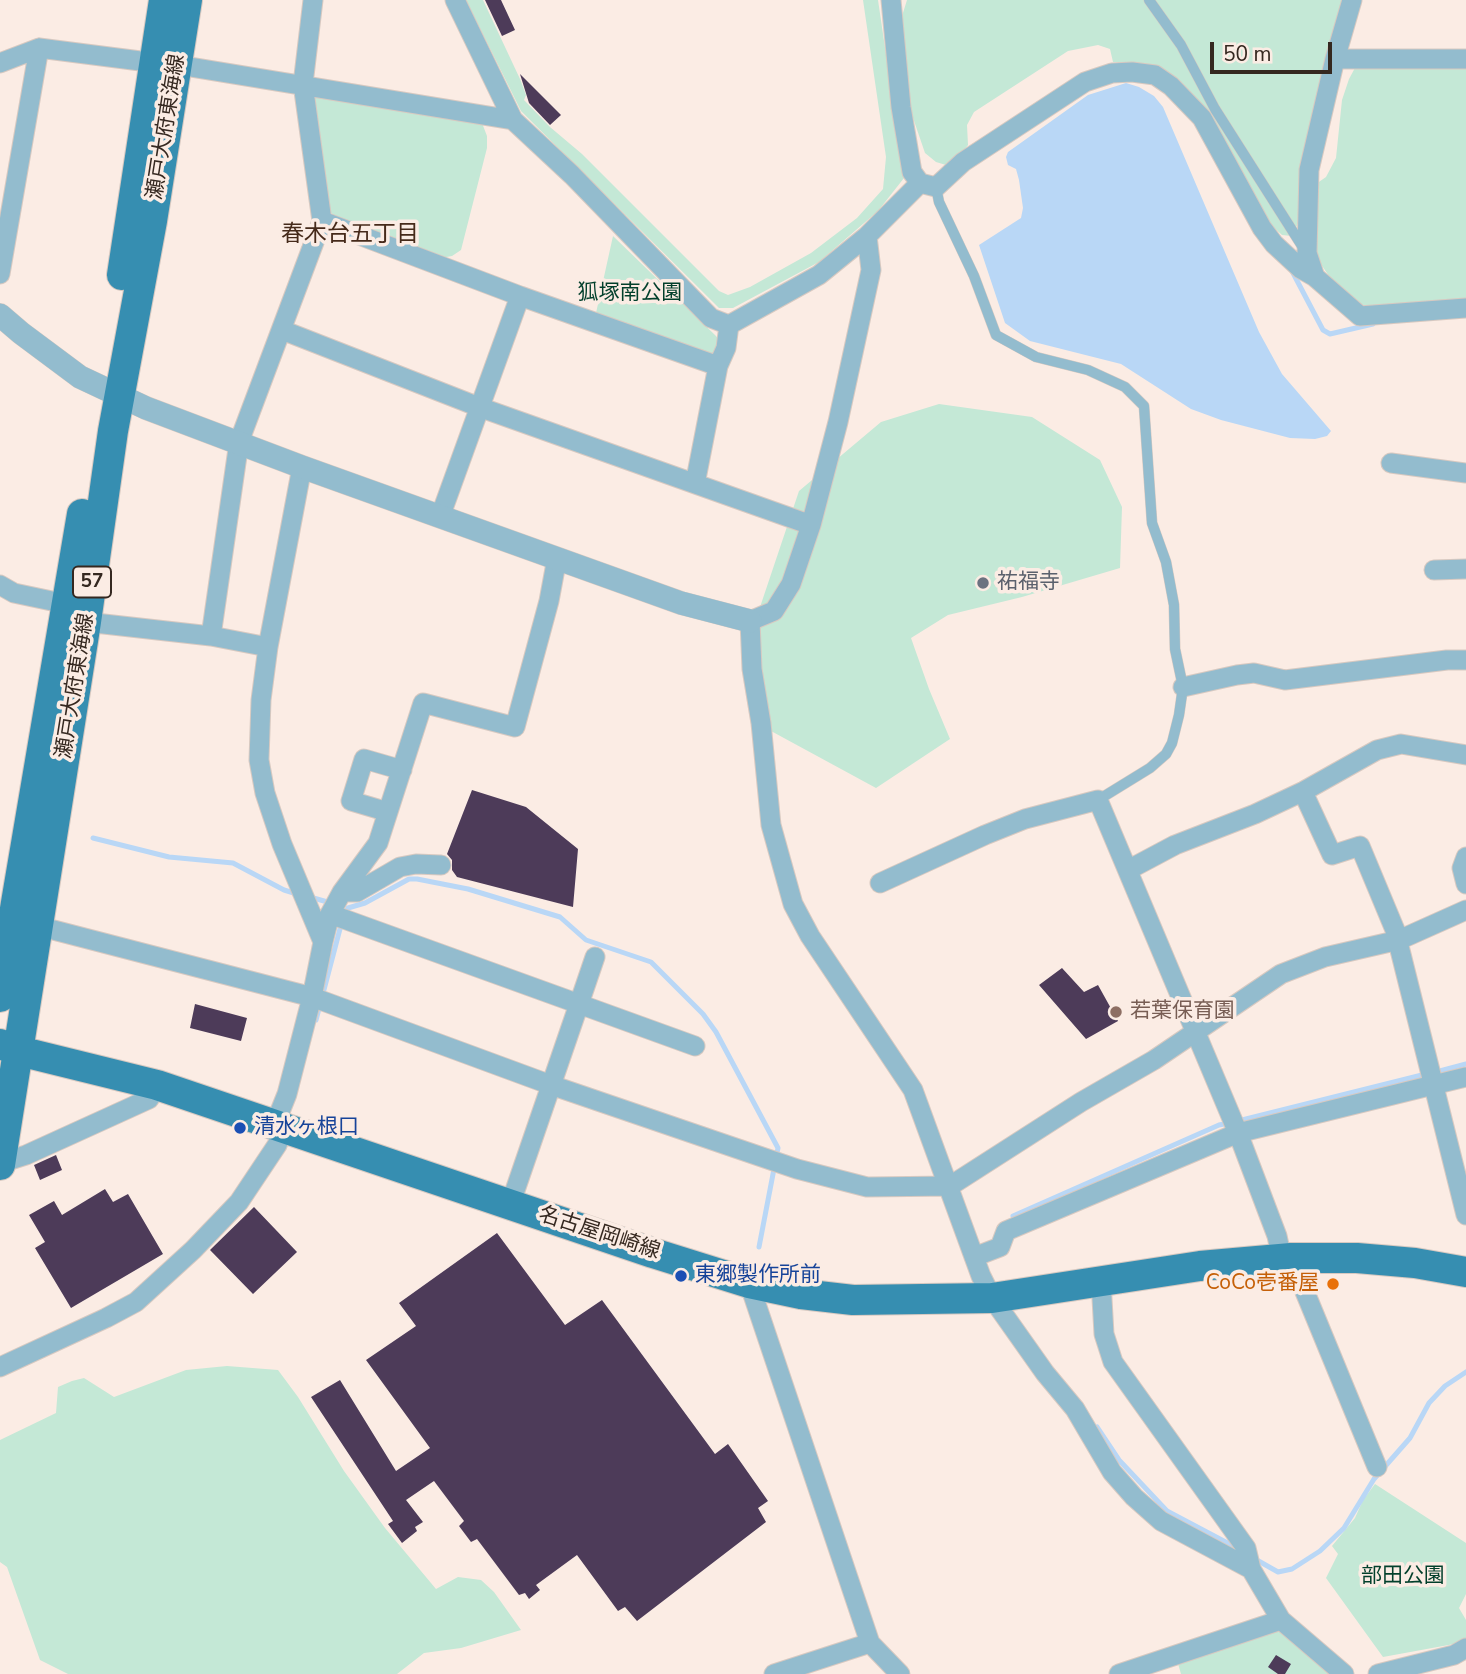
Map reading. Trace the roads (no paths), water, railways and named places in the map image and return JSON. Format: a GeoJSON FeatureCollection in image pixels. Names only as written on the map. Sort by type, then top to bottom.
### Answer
{"type":"FeatureCollection","features":[{"type":"Feature","properties":{"kind":"main road","name":"瀬戸大府東海線"},"geometry":{"type":"LineString","coordinates":[[164,0],[167,64]]}},
{"type":"Feature","properties":{"kind":"main road","name":"瀬戸大府東海線"},"geometry":{"type":"LineString","coordinates":[[0,997],[18,919],[76,613],[167,64],[187,0]]}},
{"type":"Feature","properties":{"kind":"main road","name":"瀬戸大府東海線"},"geometry":{"type":"LineString","coordinates":[[0,1164],[9,1048],[24,1004],[18,919]]}},
{"type":"Feature","properties":{"kind":"main road","name":"名古屋岡崎線"},"geometry":{"type":"LineString","coordinates":[[9,1048],[157,1085],[749,1283],[801,1294],[853,1300],[992,1298],[1200,1266],[1287,1259],[1357,1258],[1415,1263],[1466,1272]]}},
{"type":"Feature","properties":{"kind":"street"},"geometry":{"type":"LineString","coordinates":[[211,636],[239,442],[322,221],[303,84],[313,0]]}},
{"type":"Feature","properties":{"kind":"street"},"geometry":{"type":"LineString","coordinates":[[455,0],[513,120],[572,175],[711,318],[729,325]]}},
{"type":"Feature","properties":{"kind":"street"},"geometry":{"type":"LineString","coordinates":[[891,0],[901,107],[912,172],[928,185]]}},
{"type":"Feature","properties":{"kind":"street"},"geometry":{"type":"LineString","coordinates":[[1315,277],[1307,253],[1309,170],[1352,0]]}},
{"type":"Feature","properties":{"kind":"street"},"geometry":{"type":"LineString","coordinates":[[0,274],[39,48]]}},
{"type":"Feature","properties":{"kind":"street"},"geometry":{"type":"LineString","coordinates":[[0,63],[39,48],[303,84],[513,120]]}},
{"type":"Feature","properties":{"kind":"street"},"geometry":{"type":"LineString","coordinates":[[1335,59],[1466,59]]}},
{"type":"Feature","properties":{"kind":"street"},"geometry":{"type":"LineString","coordinates":[[729,325],[819,275],[928,185],[1085,82],[1112,73],[1132,72],[1155,75],[1171,86],[1202,118],[1262,228],[1274,244],[1360,316],[1466,308]]}},
{"type":"Feature","properties":{"kind":"street"},"geometry":{"type":"LineString","coordinates":[[322,221],[520,296],[718,366]]}},
{"type":"Feature","properties":{"kind":"street"},"geometry":{"type":"LineString","coordinates":[[0,315],[80,377],[112,393],[440,517],[681,603],[750,621],[774,611],[792,584],[811,526],[838,422],[872,270],[867,236]]}},
{"type":"Feature","properties":{"kind":"street"},"geometry":{"type":"LineString","coordinates":[[440,517],[520,296]]}},
{"type":"Feature","properties":{"kind":"street"},"geometry":{"type":"LineString","coordinates":[[695,484],[718,366],[726,348],[729,325]]}},
{"type":"Feature","properties":{"kind":"street"},"geometry":{"type":"LineString","coordinates":[[282,330],[478,407],[811,526]]}},
{"type":"Feature","properties":{"kind":"street"},"geometry":{"type":"LineString","coordinates":[[1391,463],[1466,473]]}},
{"type":"Feature","properties":{"kind":"street"},"geometry":{"type":"LineString","coordinates":[[302,467],[268,647],[259,728],[261,777],[282,844],[323,942]]}},
{"type":"Feature","properties":{"kind":"street"},"geometry":{"type":"LineString","coordinates":[[0,1367],[136,1302],[193,1250],[239,1202],[277,1145],[279,1126],[330,914],[342,892],[378,843],[423,702],[515,727],[549,601],[557,558]]}},
{"type":"Feature","properties":{"kind":"street"},"geometry":{"type":"LineString","coordinates":[[1434,570],[1466,569]]}},
{"type":"Feature","properties":{"kind":"street"},"geometry":{"type":"LineString","coordinates":[[0,585],[14,593],[76,613],[268,647]]}},
{"type":"Feature","properties":{"kind":"street"},"geometry":{"type":"LineString","coordinates":[[750,621],[752,669],[761,723],[771,825],[793,904],[810,936],[913,1090],[974,1257],[992,1298],[1045,1374],[1075,1409],[1112,1472],[1134,1497],[1161,1521],[1251,1569]]}},
{"type":"Feature","properties":{"kind":"street"},"geometry":{"type":"LineString","coordinates":[[1183,687],[1254,673],[1285,680],[1410,664],[1466,660]]}},
{"type":"Feature","properties":{"kind":"street"},"geometry":{"type":"LineString","coordinates":[[1128,870],[1175,845],[1303,792],[1377,750],[1401,744],[1466,755]]}},
{"type":"Feature","properties":{"kind":"street"},"geometry":{"type":"LineString","coordinates":[[388,812],[351,801],[364,759],[402,770]]}},
{"type":"Feature","properties":{"kind":"street"},"geometry":{"type":"LineString","coordinates":[[1303,792],[1332,855],[1360,846],[1399,940],[1466,1215]]}},
{"type":"Feature","properties":{"kind":"street"},"geometry":{"type":"LineString","coordinates":[[880,883],[1025,819],[1098,800],[1238,1133],[1277,1236],[1377,1467]]}},
{"type":"Feature","properties":{"kind":"street"},"geometry":{"type":"LineString","coordinates":[[1466,857],[1462,868],[1466,884]]}},
{"type":"Feature","properties":{"kind":"street"},"geometry":{"type":"LineString","coordinates":[[342,892],[357,892],[400,867],[416,863],[441,865]]}},
{"type":"Feature","properties":{"kind":"street"},"geometry":{"type":"LineString","coordinates":[[18,919],[312,997],[551,1085],[797,1169],[867,1187],[950,1186],[1081,1102],[1154,1060],[1281,974],[1325,957],[1399,940],[1466,910]]}},
{"type":"Feature","properties":{"kind":"street"},"geometry":{"type":"LineString","coordinates":[[330,914],[695,1046]]}},
{"type":"Feature","properties":{"kind":"street"},"geometry":{"type":"LineString","coordinates":[[510,1205],[594,957]]}},
{"type":"Feature","properties":{"kind":"street"},"geometry":{"type":"LineString","coordinates":[[974,1257],[1000,1247],[1006,1231],[1238,1133],[1466,1077]]}},
{"type":"Feature","properties":{"kind":"street"},"geometry":{"type":"LineString","coordinates":[[0,1164],[26,1155],[149,1099],[157,1085]]}},
{"type":"Feature","properties":{"kind":"street"},"geometry":{"type":"LineString","coordinates":[[1101,1281],[1104,1334],[1113,1363],[1246,1548],[1251,1569],[1281,1620],[1344,1674]]}},
{"type":"Feature","properties":{"kind":"street"},"geometry":{"type":"LineString","coordinates":[[749,1283],[870,1643],[900,1674]]}},
{"type":"Feature","properties":{"kind":"street"},"geometry":{"type":"LineString","coordinates":[[1119,1674],[1281,1620]]}},
{"type":"Feature","properties":{"kind":"street"},"geometry":{"type":"LineString","coordinates":[[774,1674],[870,1643]]}},
{"type":"Feature","properties":{"kind":"street"},"geometry":{"type":"LineString","coordinates":[[1378,1674],[1454,1655],[1466,1648]]}},
{"type":"Feature","properties":{"kind":"lane"},"geometry":{"type":"LineString","coordinates":[[1149,0],[1181,45],[1215,109],[1307,253]]}},
{"type":"Feature","properties":{"kind":"lane"},"geometry":{"type":"LineString","coordinates":[[928,185],[939,202],[974,276],[996,335],[1036,357],[1088,370],[1125,387],[1144,406],[1152,523],[1166,562],[1174,605],[1175,649],[1183,687],[1180,715],[1166,754],[1150,768],[1098,800]]}},
{"type":"Feature","properties":{"kind":"water"},"geometry":{"type":"Polygon","coordinates":[[[1126,83],[1154,96],[1163,107],[1259,332],[1282,374],[1331,431],[1327,436],[1315,439],[1290,438],[1221,420],[1191,409],[1121,364],[1030,341],[1005,323],[979,245],[1021,218],[1023,208],[1019,180],[1016,169],[1008,165],[1008,152],[1088,95],[1126,83]]]}},
{"type":"Feature","properties":{"kind":"waterway"},"geometry":{"type":"LineString","coordinates":[[1293,273],[1323,330],[1330,334],[1373,324]]}},
{"type":"Feature","properties":{"kind":"waterway"},"geometry":{"type":"LineString","coordinates":[[93,838],[169,857],[233,863],[297,894]]}},
{"type":"Feature","properties":{"kind":"waterway"},"geometry":{"type":"LineString","coordinates":[[316,1020],[348,908],[365,903],[409,879],[468,889],[560,917],[586,940],[651,962],[703,1014],[716,1032],[778,1148],[759,1247]]}},
{"type":"Feature","properties":{"kind":"waterway"},"geometry":{"type":"LineString","coordinates":[[310,897],[331,903]]}},
{"type":"Feature","properties":{"kind":"waterway"},"geometry":{"type":"LineString","coordinates":[[1436,1072],[1466,1064]]}},
{"type":"Feature","properties":{"kind":"waterway"},"geometry":{"type":"LineString","coordinates":[[1238,1121],[1426,1074]]}},
{"type":"Feature","properties":{"kind":"waterway"},"geometry":{"type":"LineString","coordinates":[[1013,1216],[1219,1125],[1229,1123]]}},
{"type":"Feature","properties":{"kind":"waterway"},"geometry":{"type":"LineString","coordinates":[[1255,1559],[1278,1572],[1292,1569],[1320,1551],[1344,1528],[1374,1479],[1410,1438],[1429,1403],[1445,1386],[1466,1372]]}},
{"type":"Feature","properties":{"kind":"waterway"},"geometry":{"type":"LineString","coordinates":[[1097,1427],[1119,1460],[1167,1511],[1237,1548]]}},
{"type":"Feature","properties":{"kind":"place","name":"祐福寺"},"geometry":{"type":"Point","coordinates":[983,583]}},
{"type":"Feature","properties":{"kind":"place","name":"若葉保育園"},"geometry":{"type":"Point","coordinates":[1116,1012]}},
{"type":"Feature","properties":{"kind":"place","name":"清水ヶ根口"},"geometry":{"type":"Point","coordinates":[240,1128]}},
{"type":"Feature","properties":{"kind":"place","name":"東郷製作所前"},"geometry":{"type":"Point","coordinates":[681,1276]}},
{"type":"Feature","properties":{"kind":"place","name":"CoCo壱番屋"},"geometry":{"type":"Point","coordinates":[1333,1284]}},
{"type":"Feature","properties":{"kind":"district","name":"春木台五丁目"},"geometry":{"type":"Point","coordinates":[350,235]}},
{"type":"Feature","properties":{"kind":"park label","name":"狐塚南公園"},"geometry":{"type":"Point","coordinates":[630,294]}},
{"type":"Feature","properties":{"kind":"park label","name":"部田公園"},"geometry":{"type":"Point","coordinates":[1403,1577]}}]}
